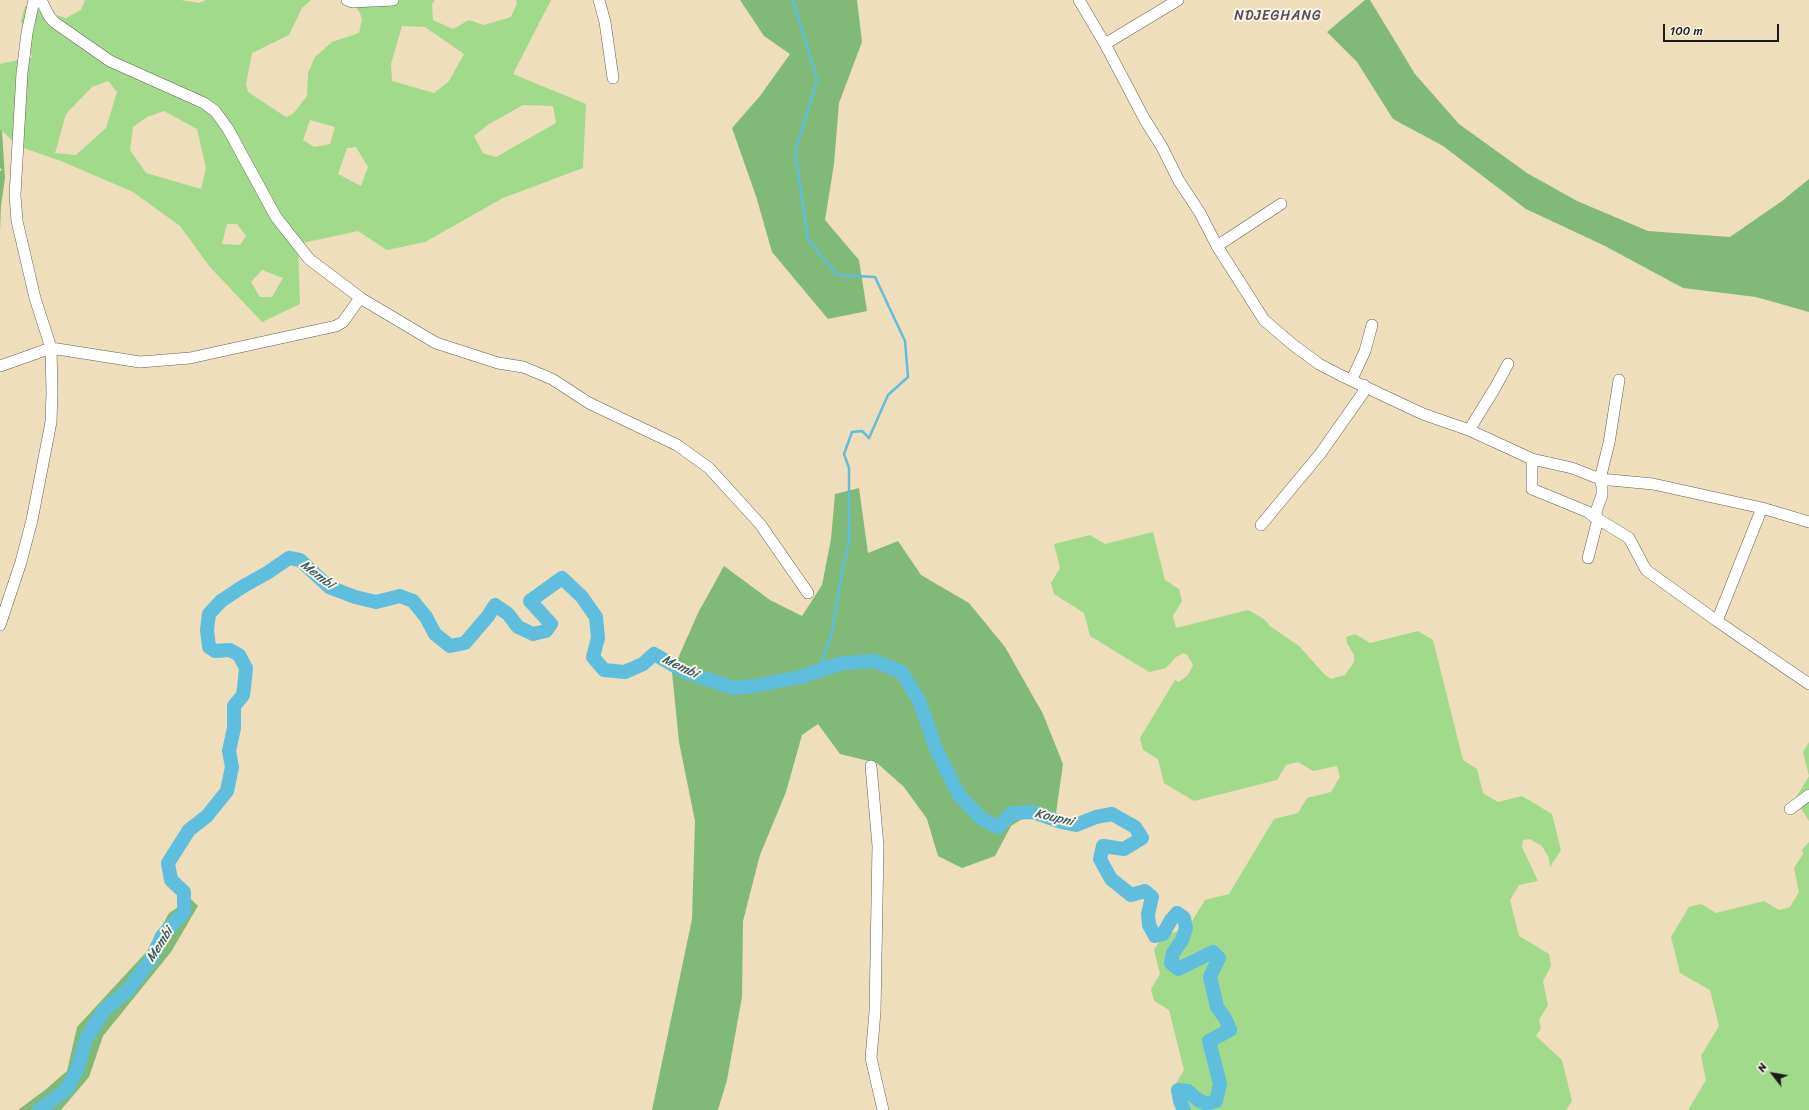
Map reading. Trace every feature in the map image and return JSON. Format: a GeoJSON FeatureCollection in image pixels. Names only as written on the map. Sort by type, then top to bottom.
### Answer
{"type":"FeatureCollection","features":[{"type":"Feature","properties":{"kind":"street"},"geometry":{"type":"LineString","coordinates":[[0,625],[25,548],[51,422],[52,348],[35,298],[15,207],[22,73],[27,33],[34,0]]}},
{"type":"Feature","properties":{"kind":"street"},"geometry":{"type":"LineString","coordinates":[[41,0],[49,16],[54,22],[110,61],[204,103],[215,111],[228,129],[276,217],[309,259],[360,298],[436,343],[498,364],[523,367],[552,379],[589,403],[677,445],[709,468],[760,524],[808,593]]}},
{"type":"Feature","properties":{"kind":"street"},"geometry":{"type":"LineString","coordinates":[[348,0],[352,2],[393,0]]}},
{"type":"Feature","properties":{"kind":"street"},"geometry":{"type":"LineString","coordinates":[[599,0],[605,22],[613,78]]}},
{"type":"Feature","properties":{"kind":"street"},"geometry":{"type":"LineString","coordinates":[[1079,0],[1105,44],[1144,120],[1162,147],[1178,181],[1200,213],[1217,246],[1264,320],[1292,344],[1319,364],[1423,414],[1469,430],[1532,459],[1572,468],[1600,478],[1653,484],[1762,508],[1809,522]]}},
{"type":"Feature","properties":{"kind":"street"},"geometry":{"type":"LineString","coordinates":[[1105,44],[1178,0]]}},
{"type":"Feature","properties":{"kind":"street"},"geometry":{"type":"LineString","coordinates":[[1217,246],[1281,204]]}},
{"type":"Feature","properties":{"kind":"street"},"geometry":{"type":"LineString","coordinates":[[0,366],[52,348],[140,362],[190,358],[336,326],[343,322],[360,298]]}},
{"type":"Feature","properties":{"kind":"street"},"geometry":{"type":"LineString","coordinates":[[1352,379],[1365,351],[1372,325]]}},
{"type":"Feature","properties":{"kind":"street"},"geometry":{"type":"LineString","coordinates":[[1469,430],[1508,364]]}},
{"type":"Feature","properties":{"kind":"street"},"geometry":{"type":"LineString","coordinates":[[1588,558],[1602,495],[1600,478],[1609,442],[1619,380]]}},
{"type":"Feature","properties":{"kind":"street"},"geometry":{"type":"LineString","coordinates":[[1261,526],[1320,454],[1363,393],[1364,385]]}},
{"type":"Feature","properties":{"kind":"street"},"geometry":{"type":"LineString","coordinates":[[1532,459],[1532,489],[1588,512],[1629,538],[1646,570],[1717,622],[1809,684]]}},
{"type":"Feature","properties":{"kind":"street"},"geometry":{"type":"LineString","coordinates":[[1717,622],[1762,508]]}},
{"type":"Feature","properties":{"kind":"street"},"geometry":{"type":"LineString","coordinates":[[871,766],[878,846],[875,1012],[871,1058],[883,1110]]}},
{"type":"Feature","properties":{"kind":"street"},"geometry":{"type":"LineString","coordinates":[[1790,809],[1809,795]]}},
{"type":"Feature","properties":{"kind":"green space"},"geometry":{"type":"Polygon","coordinates":[[[85,0],[181,0],[199,3],[206,0],[311,0],[302,8],[289,35],[252,53],[246,84],[248,92],[286,117],[293,114],[307,96],[308,73],[315,57],[332,42],[359,33],[362,20],[360,13],[352,2],[348,0],[435,0],[432,4],[433,20],[453,29],[469,20],[484,25],[511,17],[517,3],[516,0],[551,0],[513,74],[586,104],[583,168],[503,198],[425,242],[387,250],[358,231],[298,244],[300,304],[262,322],[210,267],[180,226],[133,192],[61,161],[18,146],[0,129],[0,64],[32,57],[21,21],[25,6],[66,18],[81,10],[85,0]],[[402,26],[391,64],[392,81],[434,93],[449,81],[464,54],[425,27],[402,26]],[[108,81],[92,87],[66,114],[55,153],[76,155],[106,128],[117,92],[108,81]],[[523,105],[489,124],[474,136],[483,153],[496,157],[556,123],[553,106],[523,105]],[[164,111],[147,117],[133,127],[130,150],[146,173],[201,189],[206,168],[197,129],[164,111]],[[310,120],[303,140],[314,147],[330,144],[335,127],[310,120]],[[356,147],[347,148],[338,174],[361,186],[368,167],[356,147]],[[227,224],[222,244],[240,245],[246,236],[237,224],[227,224]],[[262,270],[251,282],[260,297],[272,297],[283,278],[262,270]]]}},
{"type":"Feature","properties":{"kind":"green space"},"geometry":{"type":"Polygon","coordinates":[[[740,0],[857,0],[862,42],[839,103],[834,164],[825,220],[859,260],[867,311],[828,319],[772,252],[756,196],[732,128],[760,96],[790,54],[764,36],[740,0]]]}},
{"type":"Feature","properties":{"kind":"green space"},"geometry":{"type":"Polygon","coordinates":[[[1365,0],[1370,0],[1415,74],[1459,124],[1527,173],[1577,201],[1648,231],[1730,237],[1782,201],[1809,179],[1809,312],[1756,297],[1683,288],[1605,246],[1526,209],[1443,146],[1393,119],[1357,62],[1327,32],[1365,0]]]}},
{"type":"Feature","properties":{"kind":"green space"},"geometry":{"type":"Polygon","coordinates":[[[0,129],[2,131],[5,178],[1,206],[0,232],[0,171],[2,170],[0,168],[0,129]]]}},
{"type":"Feature","properties":{"kind":"green space"},"geometry":{"type":"Polygon","coordinates":[[[859,488],[868,553],[898,541],[921,575],[969,603],[1005,647],[1043,714],[1063,764],[1055,820],[1036,810],[1011,826],[995,856],[962,868],[938,856],[927,819],[904,787],[877,763],[840,754],[818,724],[802,735],[786,792],[760,855],[743,921],[742,997],[727,1080],[718,1110],[652,1110],[692,919],[695,821],[679,742],[672,672],[698,613],[724,566],[770,600],[802,616],[822,585],[831,539],[835,494],[859,488]]]}},
{"type":"Feature","properties":{"kind":"green space"},"geometry":{"type":"Polygon","coordinates":[[[1153,532],[1165,580],[1179,589],[1182,601],[1173,616],[1176,628],[1248,610],[1264,619],[1270,626],[1299,646],[1325,675],[1331,679],[1345,675],[1354,662],[1354,655],[1347,643],[1346,637],[1355,634],[1370,643],[1418,631],[1433,640],[1463,760],[1477,769],[1483,793],[1498,802],[1522,796],[1552,814],[1561,850],[1550,867],[1549,858],[1542,846],[1530,839],[1523,840],[1522,847],[1538,881],[1519,885],[1510,900],[1519,936],[1549,954],[1551,966],[1543,981],[1548,1005],[1539,1020],[1541,1028],[1536,1036],[1562,1060],[1572,1101],[1566,1110],[1180,1110],[1175,1085],[1184,1070],[1169,1010],[1154,1001],[1151,989],[1160,974],[1154,950],[1163,935],[1187,929],[1205,900],[1229,894],[1274,819],[1298,813],[1307,798],[1331,792],[1340,777],[1337,766],[1313,771],[1298,762],[1286,765],[1277,780],[1194,801],[1164,783],[1158,759],[1143,750],[1140,738],[1175,680],[1179,682],[1188,675],[1193,665],[1188,656],[1184,653],[1176,657],[1166,668],[1149,672],[1090,636],[1084,613],[1054,594],[1051,583],[1060,568],[1054,544],[1090,535],[1105,544],[1153,532]]]}},
{"type":"Feature","properties":{"kind":"green space"},"geometry":{"type":"Polygon","coordinates":[[[1809,742],[1809,776],[1803,752],[1809,742]]]}},
{"type":"Feature","properties":{"kind":"green space"},"geometry":{"type":"Polygon","coordinates":[[[1809,776],[1809,821],[1795,799],[1809,776]]]}},
{"type":"Feature","properties":{"kind":"green space"},"geometry":{"type":"Polygon","coordinates":[[[1809,842],[1809,1110],[1688,1110],[1706,1080],[1701,1056],[1719,1026],[1710,990],[1680,973],[1671,937],[1689,907],[1701,904],[1716,913],[1764,901],[1779,910],[1790,907],[1799,892],[1794,868],[1803,854],[1802,850],[1809,842]]]}},
{"type":"Feature","properties":{"kind":"green space"},"geometry":{"type":"Polygon","coordinates":[[[191,899],[198,906],[171,952],[103,1036],[89,1077],[61,1110],[18,1110],[67,1071],[77,1027],[150,948],[169,913],[191,899]]]}},
{"type":"Feature","properties":{"kind":"waterway"},"geometry":{"type":"LineString","coordinates":[[791,0],[794,3],[817,80],[795,152],[808,239],[837,275],[875,277],[905,341],[908,377],[888,395],[869,438],[862,431],[852,432],[844,454],[849,468],[849,542],[843,566],[831,637],[818,671]]}},
{"type":"Feature","properties":{"kind":"waterway","name":"Membi"},"geometry":{"type":"LineString","coordinates":[[39,1110],[67,1089],[78,1067],[86,1039],[104,1010],[128,990],[152,958],[162,936],[184,912],[184,892],[171,880],[168,863],[189,830],[207,816],[227,791],[232,767],[229,751],[234,728],[234,706],[243,695],[246,668],[239,655],[230,650],[215,651],[209,647],[207,630],[209,614],[221,601],[289,558],[300,560],[329,587],[355,597],[376,602],[400,596],[413,601],[426,617],[435,634],[450,646],[465,643],[488,616],[495,605],[508,614],[518,627],[533,634],[546,631],[551,624],[530,601],[562,578],[582,597],[596,617],[598,638],[593,657],[604,670],[625,672],[643,664],[654,654],[685,672],[734,688],[754,686],[800,677],[843,663],[874,661],[902,672],[920,703],[936,749],[959,795],[982,819],[998,827],[1012,813],[1033,812],[1061,822],[1076,825],[1096,817],[1112,814],[1135,827],[1142,838],[1124,849],[1103,846],[1100,859],[1111,879],[1131,895],[1145,891],[1152,897],[1148,914],[1149,925],[1155,936],[1163,934],[1177,913],[1184,918],[1186,928],[1182,940],[1173,953],[1171,963],[1178,969],[1213,952],[1219,958],[1210,977],[1217,1007],[1225,1018],[1230,1030],[1209,1041],[1220,1084],[1216,1101],[1207,1104],[1198,1100],[1188,1091],[1178,1090],[1180,1101],[1184,1110]]}},
{"type":"Feature","properties":{"kind":"waterway","name":"Koupni"},"geometry":{"type":"LineString","coordinates":[[1207,1104],[1210,1110]]}},
{"type":"Feature","properties":{"kind":"district","name":"NDJEGHANG"},"geometry":{"type":"Point","coordinates":[1278,16]}}]}
